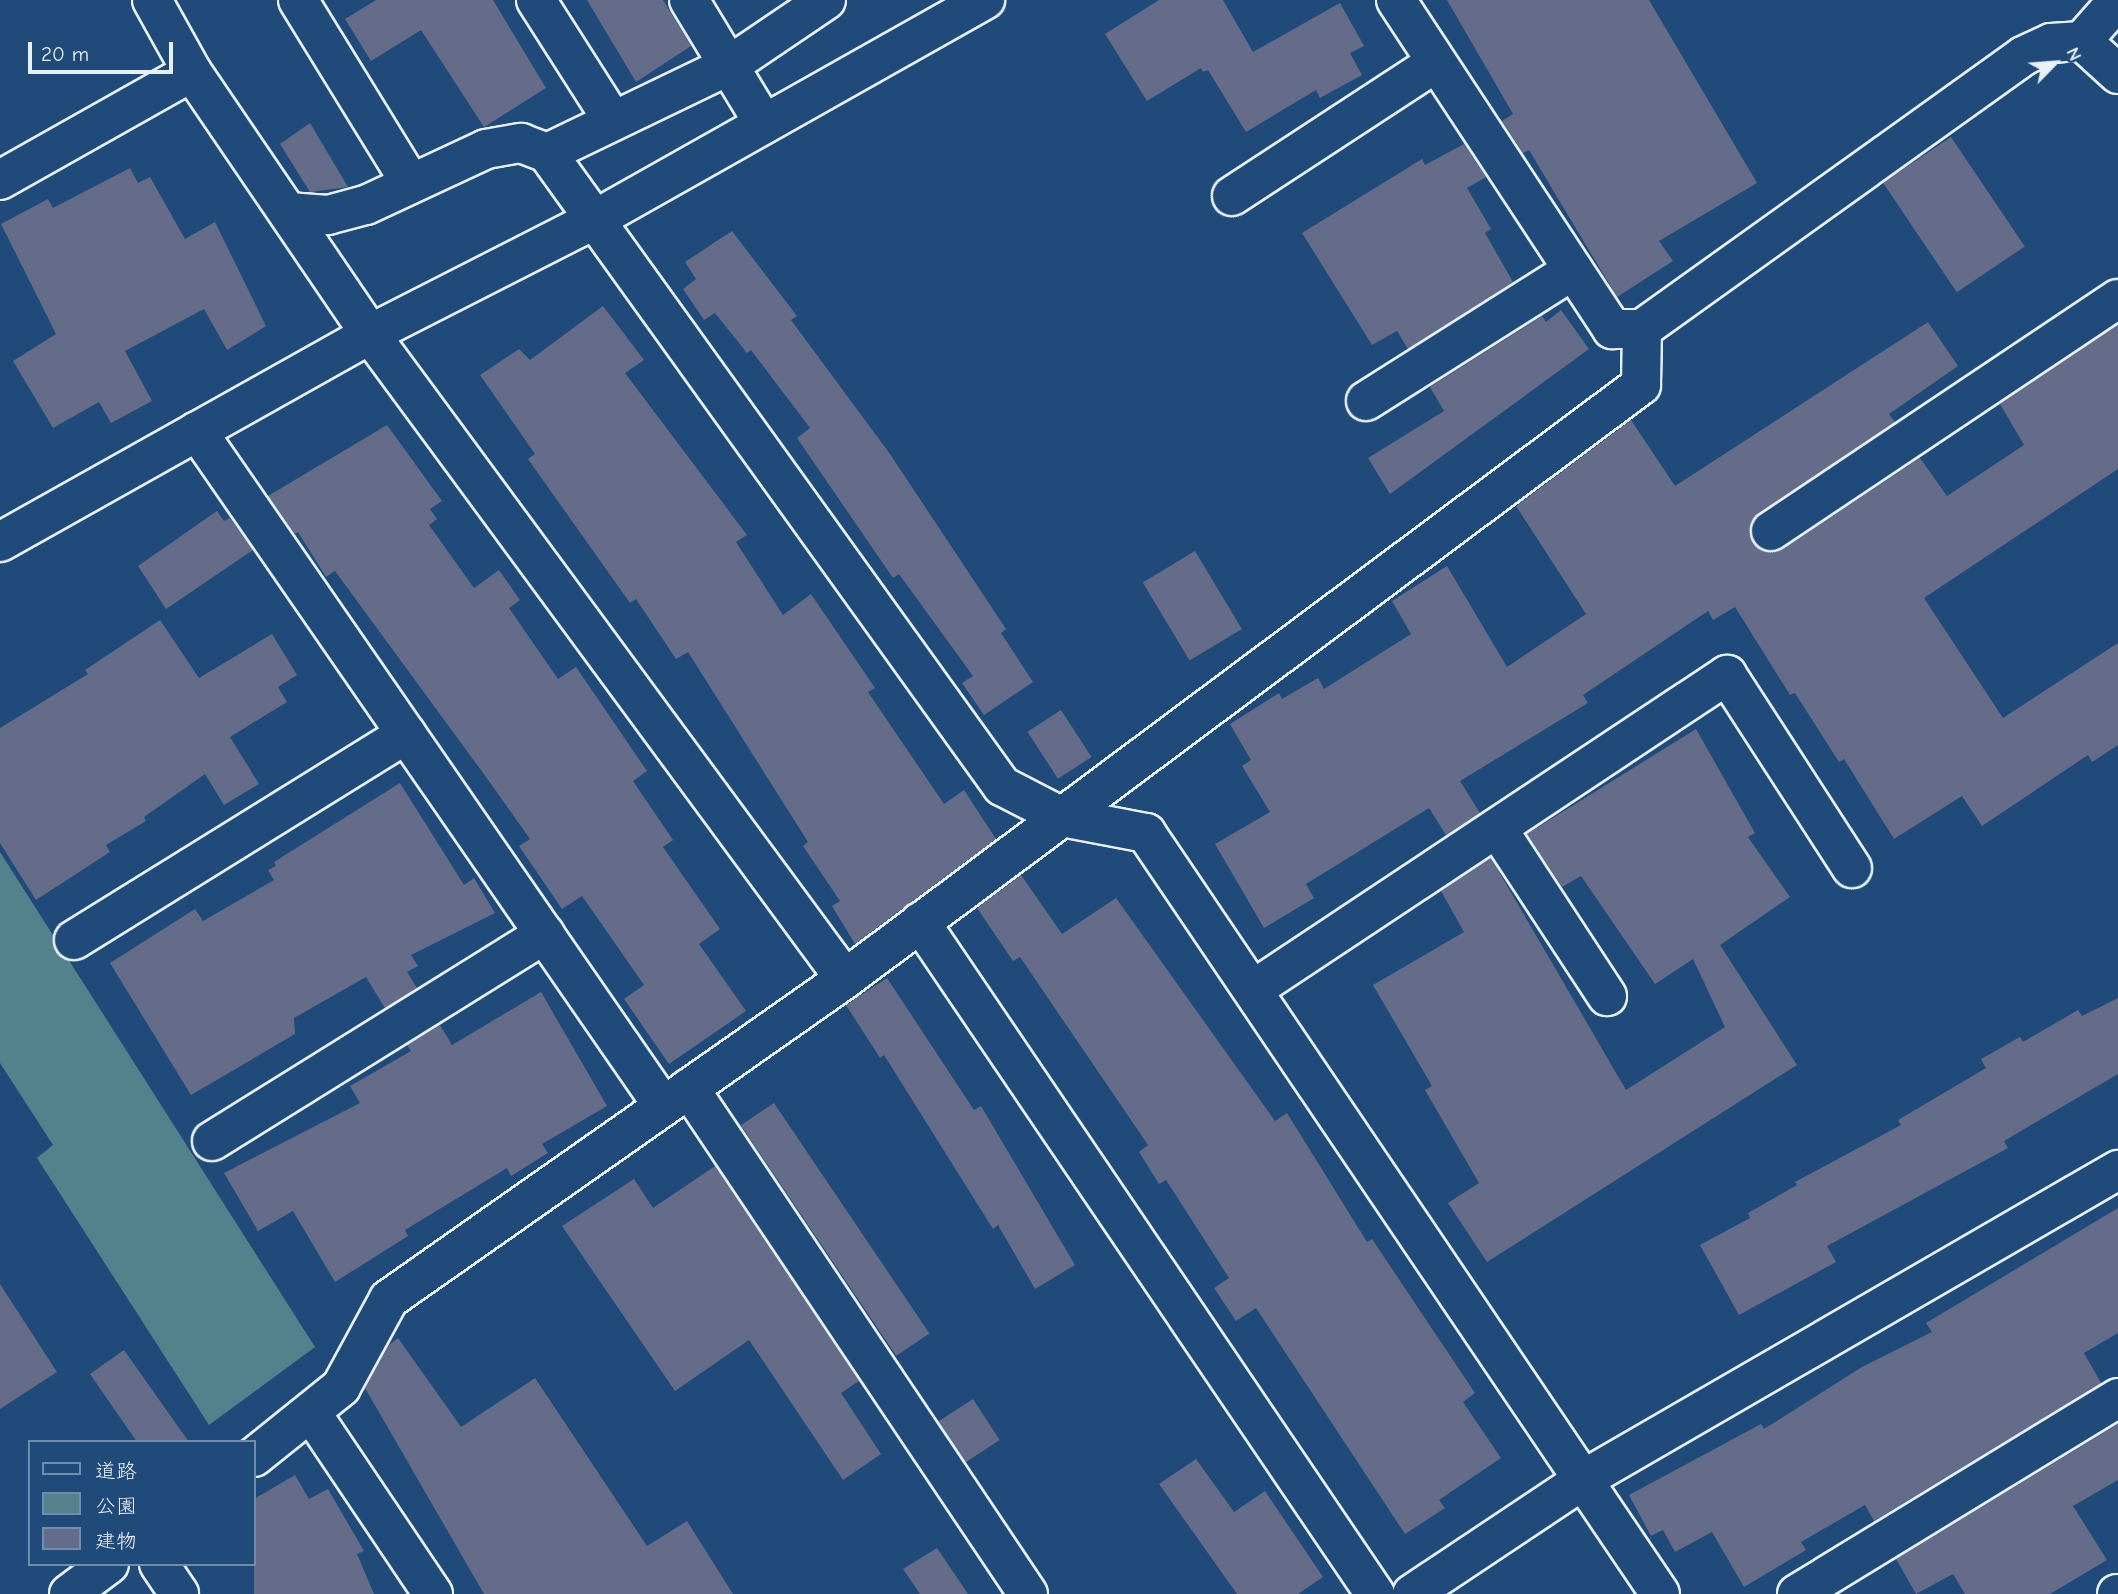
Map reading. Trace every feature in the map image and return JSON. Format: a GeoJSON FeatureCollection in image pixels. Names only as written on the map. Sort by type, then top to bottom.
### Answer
{"type":"FeatureCollection","features":[{"type":"Feature","properties":{"kind":"street"},"geometry":{"type":"LineString","coordinates":[[152,0],[192,72],[370,334],[845,979]]}},
{"type":"Feature","properties":{"kind":"street"},"geometry":{"type":"LineString","coordinates":[[298,0],[410,182]]}},
{"type":"Feature","properties":{"kind":"street"},"geometry":{"type":"LineString","coordinates":[[536,0],[613,121]]}},
{"type":"Feature","properties":{"kind":"street"},"geometry":{"type":"LineString","coordinates":[[689,0],[764,124]]}},
{"type":"Feature","properties":{"kind":"street"},"geometry":{"type":"LineString","coordinates":[[547,153],[730,65],[826,0]]}},
{"type":"Feature","properties":{"kind":"street"},"geometry":{"type":"LineString","coordinates":[[0,542],[370,334],[593,220],[985,0]]}},
{"type":"Feature","properties":{"kind":"street"},"geometry":{"type":"LineString","coordinates":[[1396,0],[1435,64],[1612,329],[1642,330],[2023,56],[2051,43],[2082,41],[2118,0]]}},
{"type":"Feature","properties":{"kind":"street"},"geometry":{"type":"LineString","coordinates":[[2082,41],[2118,74]]}},
{"type":"Feature","properties":{"kind":"street"},"geometry":{"type":"LineString","coordinates":[[1232,196],[1435,64]]}},
{"type":"Feature","properties":{"kind":"street"},"geometry":{"type":"LineString","coordinates":[[0,180],[192,72]]}},
{"type":"Feature","properties":{"kind":"street"},"geometry":{"type":"LineString","coordinates":[[288,212],[328,215],[366,205],[410,182],[486,149],[521,143],[547,153],[1002,786],[1062,817],[1146,833],[1586,1478],[1660,1594]]}},
{"type":"Feature","properties":{"kind":"street"},"geometry":{"type":"LineString","coordinates":[[1366,401],[1573,270]]}},
{"type":"Feature","properties":{"kind":"street"},"geometry":{"type":"LineString","coordinates":[[1771,531],[2118,299]]}},
{"type":"Feature","properties":{"kind":"street"},"geometry":{"type":"LineString","coordinates":[[256,1456],[312,1414],[341,1387],[389,1299],[845,979],[1641,385],[1642,330]]}},
{"type":"Feature","properties":{"kind":"street"},"geometry":{"type":"LineString","coordinates":[[197,431],[545,934],[676,1097],[1028,1594]]}},
{"type":"Feature","properties":{"kind":"street"},"geometry":{"type":"LineString","coordinates":[[1254,989],[1727,675],[1852,868]]}},
{"type":"Feature","properties":{"kind":"street"},"geometry":{"type":"LineString","coordinates":[[74,940],[406,734]]}},
{"type":"Feature","properties":{"kind":"street"},"geometry":{"type":"LineString","coordinates":[[1497,828],[1607,996]]}},
{"type":"Feature","properties":{"kind":"street"},"geometry":{"type":"LineString","coordinates":[[920,922],[1375,1594]]}},
{"type":"Feature","properties":{"kind":"street"},"geometry":{"type":"LineString","coordinates":[[212,1141],[545,934]]}},
{"type":"Feature","properties":{"kind":"street"},"geometry":{"type":"LineString","coordinates":[[1412,1594],[1586,1478],[2118,1170]]}},
{"type":"Feature","properties":{"kind":"street"},"geometry":{"type":"LineString","coordinates":[[1797,1594],[2118,1398]]}},
{"type":"Feature","properties":{"kind":"street"},"geometry":{"type":"LineString","coordinates":[[312,1414],[433,1594]]}},
{"type":"Feature","properties":{"kind":"street"},"geometry":{"type":"LineString","coordinates":[[69,1594],[106,1566]]}},
{"type":"Feature","properties":{"kind":"street"},"geometry":{"type":"LineString","coordinates":[[160,1566],[178,1594]]}},
{"type":"Feature","properties":{"kind":"green space"},"geometry":{"type":"Polygon","coordinates":[[[0,852],[315,1347],[209,1425],[37,1158],[53,1145],[0,1063],[0,852]]]}},
{"type":"Feature","properties":{"kind":"building"},"geometry":{"type":"Polygon","coordinates":[[[376,0],[493,0],[546,88],[484,127],[421,30],[371,61],[345,19],[376,0]]]}},
{"type":"Feature","properties":{"kind":"building"},"geometry":{"type":"Polygon","coordinates":[[[587,0],[663,0],[691,46],[636,82],[587,0]]]}},
{"type":"Feature","properties":{"kind":"building"},"geometry":{"type":"Polygon","coordinates":[[[1159,0],[1223,0],[1253,52],[1340,3],[1364,46],[1350,53],[1362,75],[1320,98],[1316,90],[1246,132],[1208,70],[1203,72],[1201,68],[1147,101],[1105,34],[1159,0]]]}},
{"type":"Feature","properties":{"kind":"building"},"geometry":{"type":"Polygon","coordinates":[[[1447,0],[1649,0],[1757,183],[1659,241],[1673,261],[1617,297],[1529,150],[1523,153],[1502,121],[1513,114],[1447,0]]]}},
{"type":"Feature","properties":{"kind":"building"},"geometry":{"type":"Polygon","coordinates":[[[310,123],[348,187],[310,192],[280,144],[310,123]]]}},
{"type":"Feature","properties":{"kind":"building"},"geometry":{"type":"Polygon","coordinates":[[[1951,137],[2025,246],[1957,292],[1883,183],[1951,137]]]}},
{"type":"Feature","properties":{"kind":"building"},"geometry":{"type":"Polygon","coordinates":[[[1464,144],[1486,177],[1467,188],[1491,229],[1485,233],[1513,282],[1408,349],[1397,331],[1372,345],[1302,233],[1422,159],[1425,165],[1464,144]]]}},
{"type":"Feature","properties":{"kind":"building"},"geometry":{"type":"Polygon","coordinates":[[[130,168],[138,183],[150,177],[185,239],[215,222],[266,326],[227,350],[204,309],[125,351],[152,401],[111,423],[99,402],[53,428],[13,361],[56,334],[1,224],[48,199],[53,208],[130,168]]]}},
{"type":"Feature","properties":{"kind":"building"},"geometry":{"type":"Polygon","coordinates":[[[732,231],[797,316],[791,320],[890,454],[1006,629],[1001,633],[1033,682],[984,715],[962,683],[973,676],[899,574],[893,578],[797,438],[810,428],[751,350],[747,353],[715,313],[704,320],[683,289],[696,279],[685,262],[732,231]]]}},
{"type":"Feature","properties":{"kind":"building"},"geometry":{"type":"Polygon","coordinates":[[[603,306],[644,360],[625,373],[747,535],[736,542],[783,615],[811,594],[875,688],[868,692],[944,804],[964,790],[996,839],[855,944],[832,906],[840,901],[803,846],[808,842],[688,652],[676,659],[636,599],[630,603],[528,459],[535,454],[480,375],[519,349],[530,360],[603,306]]]}},
{"type":"Feature","properties":{"kind":"building"},"geometry":{"type":"Polygon","coordinates":[[[1561,310],[1589,349],[1390,494],[1368,458],[1444,411],[1430,387],[1542,316],[1546,322],[1561,310]]]}},
{"type":"Feature","properties":{"kind":"building"},"geometry":{"type":"Polygon","coordinates":[[[1928,322],[1958,366],[1889,414],[1895,422],[1759,513],[1751,522],[1753,543],[1762,551],[1783,549],[1920,458],[1947,496],[2024,445],[2000,404],[2118,325],[2118,469],[1924,598],[2003,718],[2118,643],[2118,745],[2092,762],[2088,755],[1982,826],[1962,796],[1894,839],[1844,759],[1839,762],[1795,693],[1790,695],[1735,607],[1713,620],[1708,611],[1583,695],[1588,703],[1460,781],[1480,813],[1446,835],[1429,808],[1306,884],[1314,898],[1264,928],[1215,844],[1270,812],[1242,766],[1251,760],[1230,724],[1279,693],[1282,699],[1318,678],[1324,689],[1411,634],[1392,601],[1447,566],[1507,667],[1586,614],[1516,506],[1631,420],[1675,486],[1928,322]]]}},
{"type":"Feature","properties":{"kind":"building"},"geometry":{"type":"Polygon","coordinates":[[[387,425],[442,501],[430,509],[437,519],[429,525],[474,588],[499,570],[520,600],[509,608],[558,679],[576,667],[647,771],[633,781],[673,840],[663,847],[720,929],[699,944],[746,1011],[669,1064],[624,999],[644,985],[582,896],[562,909],[519,846],[530,839],[486,777],[335,571],[326,577],[298,532],[295,534],[268,496],[387,425]]]}},
{"type":"Feature","properties":{"kind":"building"},"geometry":{"type":"Polygon","coordinates":[[[217,511],[224,521],[230,518],[253,550],[166,609],[138,566],[217,511]]]}},
{"type":"Feature","properties":{"kind":"building"},"geometry":{"type":"Polygon","coordinates":[[[1195,551],[1242,629],[1190,660],[1143,582],[1195,551]]]}},
{"type":"Feature","properties":{"kind":"building"},"geometry":{"type":"Polygon","coordinates":[[[160,620],[199,678],[272,634],[297,675],[278,687],[287,702],[230,737],[259,784],[224,805],[205,774],[144,817],[146,821],[106,845],[110,852],[36,900],[0,843],[0,728],[88,674],[85,670],[160,620]]]}},
{"type":"Feature","properties":{"kind":"building"},"geometry":{"type":"Polygon","coordinates":[[[1061,710],[1091,757],[1058,779],[1027,732],[1061,710]]]}},
{"type":"Feature","properties":{"kind":"building"},"geometry":{"type":"Polygon","coordinates":[[[1696,729],[1755,833],[1748,837],[1790,897],[1720,945],[1797,1065],[1487,1262],[1448,1203],[1479,1183],[1425,1090],[1432,1086],[1373,985],[1464,932],[1441,891],[1491,858],[1626,1090],[1725,1027],[1693,959],[1655,984],[1581,876],[1562,887],[1527,834],[1696,729]]]}},
{"type":"Feature","properties":{"kind":"building"},"geometry":{"type":"Polygon","coordinates":[[[400,783],[464,885],[474,878],[495,913],[411,955],[418,966],[407,972],[417,988],[385,1008],[366,977],[294,1018],[295,1034],[191,1095],[110,963],[195,909],[203,921],[274,880],[268,870],[276,866],[274,862],[400,783]]]}},
{"type":"Feature","properties":{"kind":"building"},"geometry":{"type":"Polygon","coordinates":[[[1021,875],[1062,934],[1116,898],[1275,1121],[1287,1113],[1367,1242],[1372,1239],[1475,1393],[1463,1402],[1501,1458],[1439,1500],[1445,1508],[1405,1534],[1256,1308],[1236,1321],[1214,1288],[1229,1278],[1166,1180],[1159,1184],[1139,1152],[1148,1145],[1020,957],[1013,961],[977,908],[1021,875]]]}},
{"type":"Feature","properties":{"kind":"building"},"geometry":{"type":"Polygon","coordinates":[[[887,978],[974,1110],[981,1106],[1075,1265],[1035,1289],[998,1225],[993,1229],[884,1055],[880,1058],[846,1005],[887,978]]]}},
{"type":"Feature","properties":{"kind":"building"},"geometry":{"type":"Polygon","coordinates":[[[541,992],[607,1106],[542,1144],[548,1153],[511,1176],[507,1168],[405,1230],[408,1236],[335,1282],[293,1211],[258,1231],[224,1173],[360,1103],[350,1086],[411,1051],[407,1045],[440,1025],[452,1045],[541,992]]]}},
{"type":"Feature","properties":{"kind":"building"},"geometry":{"type":"Polygon","coordinates":[[[2118,998],[2118,1074],[2004,1141],[2008,1148],[1827,1246],[1836,1262],[1739,1315],[1700,1245],[1750,1218],[1748,1213],[1797,1185],[1795,1182],[1901,1125],[1898,1120],[1986,1068],[1981,1059],[2020,1037],[2023,1042],[2078,1010],[2082,1016],[2118,998]]]}},
{"type":"Feature","properties":{"kind":"building"},"geometry":{"type":"Polygon","coordinates":[[[774,1103],[929,1333],[896,1356],[741,1125],[774,1103]]]}},
{"type":"Feature","properties":{"kind":"building"},"geometry":{"type":"Polygon","coordinates":[[[715,1166],[859,1381],[841,1393],[881,1454],[843,1480],[749,1340],[675,1391],[562,1226],[634,1179],[653,1208],[715,1166]]]}},
{"type":"Feature","properties":{"kind":"building"},"geometry":{"type":"Polygon","coordinates":[[[2118,1208],[2118,1333],[2084,1353],[2101,1383],[1874,1521],[1865,1505],[1801,1542],[1806,1550],[1744,1587],[1712,1532],[1675,1552],[1663,1530],[1651,1536],[1629,1495],[1761,1424],[1764,1429],[1862,1367],[1932,1332],[1926,1323],[2118,1208]]]}},
{"type":"Feature","properties":{"kind":"building"},"geometry":{"type":"Polygon","coordinates":[[[0,1284],[57,1372],[0,1409],[0,1284]]]}},
{"type":"Feature","properties":{"kind":"building"},"geometry":{"type":"Polygon","coordinates":[[[398,1338],[461,1427],[535,1378],[647,1546],[687,1521],[733,1594],[484,1594],[365,1388],[389,1345],[398,1338]]]}},
{"type":"Feature","properties":{"kind":"building"},"geometry":{"type":"Polygon","coordinates":[[[124,1350],[188,1440],[136,1440],[90,1374],[124,1350]]]}},
{"type":"Feature","properties":{"kind":"building"},"geometry":{"type":"Polygon","coordinates":[[[973,1399],[1000,1440],[965,1462],[939,1421],[973,1399]]]}},
{"type":"Feature","properties":{"kind":"building"},"geometry":{"type":"Polygon","coordinates":[[[2118,1424],[2118,1480],[2073,1506],[2107,1560],[2050,1594],[1965,1594],[1953,1574],[1916,1594],[1896,1559],[2118,1424]]]}},
{"type":"Feature","properties":{"kind":"building"},"geometry":{"type":"Polygon","coordinates":[[[1196,1459],[1234,1512],[1265,1491],[1323,1577],[1298,1594],[1237,1594],[1159,1484],[1196,1459]]]}},
{"type":"Feature","properties":{"kind":"building"},"geometry":{"type":"Polygon","coordinates":[[[295,1475],[309,1499],[328,1489],[364,1551],[357,1554],[374,1594],[254,1594],[256,1498],[295,1475]]]}},
{"type":"Feature","properties":{"kind":"building"},"geometry":{"type":"Polygon","coordinates":[[[937,1548],[968,1594],[920,1594],[903,1569],[937,1548]]]}}]}
